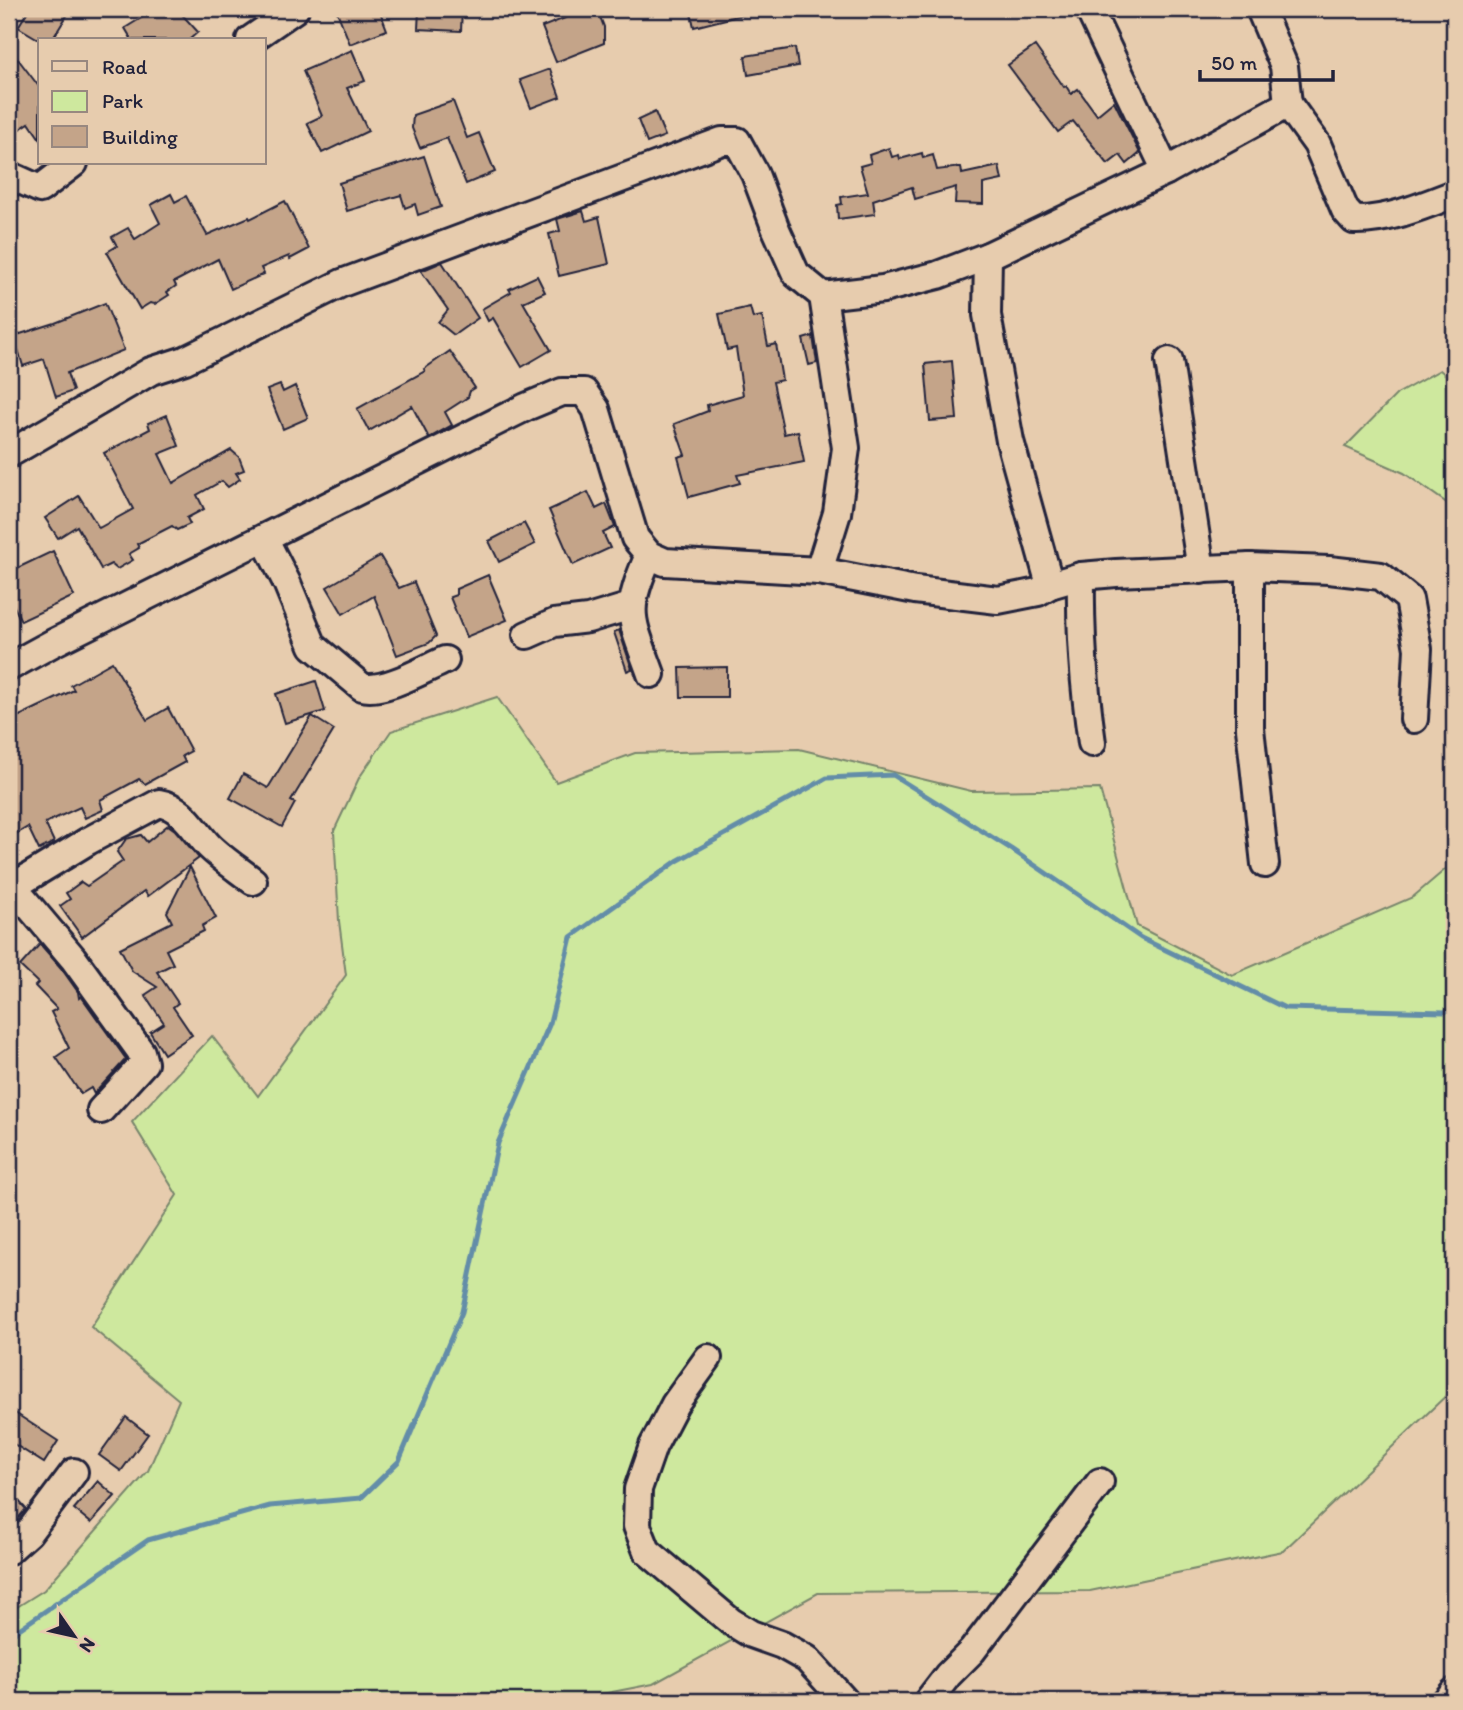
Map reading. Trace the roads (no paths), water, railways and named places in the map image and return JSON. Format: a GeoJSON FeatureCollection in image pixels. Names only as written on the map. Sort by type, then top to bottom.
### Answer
{"type":"FeatureCollection","features":[{"type":"Feature","properties":{"kind":"street"},"geometry":{"type":"LineString","coordinates":[[253,38],[295,9]]}},
{"type":"Feature","properties":{"kind":"street"},"geometry":{"type":"LineString","coordinates":[[1089,9],[1166,171]]}},
{"type":"Feature","properties":{"kind":"street"},"geometry":{"type":"LineString","coordinates":[[1260,9],[1284,65],[1289,104],[1317,144],[1345,210],[1354,220],[1368,220],[1420,207],[1454,194]]}},
{"type":"Feature","properties":{"kind":"street"},"geometry":{"type":"LineString","coordinates":[[823,296],[883,289],[916,281],[988,256],[1166,171],[1289,104]]}},
{"type":"Feature","properties":{"kind":"street"},"geometry":{"type":"LineString","coordinates":[[9,454],[151,371],[185,360],[342,283],[722,141],[737,141],[755,174],[796,274],[823,296],[846,448],[837,513],[819,571]]}},
{"type":"Feature","properties":{"kind":"street"},"geometry":{"type":"LineString","coordinates":[[9,175],[40,188],[73,164]]}},
{"type":"Feature","properties":{"kind":"street"},"geometry":{"type":"LineString","coordinates":[[988,256],[987,315],[1010,440],[1050,584]]}},
{"type":"Feature","properties":{"kind":"street"},"geometry":{"type":"LineString","coordinates":[[1170,361],[1201,570]]}},
{"type":"Feature","properties":{"kind":"street"},"geometry":{"type":"LineString","coordinates":[[9,667],[526,407],[562,392],[584,392],[596,408],[635,538],[649,555],[665,562],[819,571],[915,590],[998,600],[1038,592],[1050,584],[1081,576],[1251,567],[1329,570],[1381,576],[1409,599],[1418,649],[1414,719]]}},
{"type":"Feature","properties":{"kind":"street"},"geometry":{"type":"LineString","coordinates":[[264,538],[287,583],[313,646],[362,687],[382,687],[445,660]]}},
{"type":"Feature","properties":{"kind":"street"},"geometry":{"type":"LineString","coordinates":[[649,555],[636,583],[631,606],[633,626],[651,674]]}},
{"type":"Feature","properties":{"kind":"street"},"geometry":{"type":"LineString","coordinates":[[1251,567],[1250,728],[1265,864]]}},
{"type":"Feature","properties":{"kind":"street"},"geometry":{"type":"LineString","coordinates":[[1081,576],[1083,685],[1092,743]]}},
{"type":"Feature","properties":{"kind":"street"},"geometry":{"type":"LineString","coordinates":[[527,635],[554,623],[588,619],[631,606]]}},
{"type":"Feature","properties":{"kind":"street"},"geometry":{"type":"LineString","coordinates":[[101,1110],[144,1063],[141,1052],[73,958],[11,888],[88,841],[159,803],[172,805],[210,847],[253,881]]}},
{"type":"Feature","properties":{"kind":"street"},"geometry":{"type":"LineString","coordinates":[[708,1358],[675,1404],[653,1446],[638,1489],[637,1526],[646,1550],[730,1620],[751,1634],[782,1645],[807,1659],[845,1701]]}},
{"type":"Feature","properties":{"kind":"street"},"geometry":{"type":"LineString","coordinates":[[9,1550],[29,1531],[74,1472]]}},
{"type":"Feature","properties":{"kind":"street"},"geometry":{"type":"LineString","coordinates":[[928,1701],[948,1675],[972,1651],[1100,1482]]}},
{"type":"Feature","properties":{"kind":"street"},"geometry":{"type":"LineString","coordinates":[[1446,1701],[1454,1692]]}},
{"type":"Feature","properties":{"kind":"waterway"},"geometry":{"type":"LineString","coordinates":[[9,1636],[148,1540],[270,1506],[361,1498],[399,1461],[462,1312],[498,1143],[550,1023],[571,937],[677,861],[827,778],[893,775],[1011,849],[1141,938],[1285,1008],[1445,1012],[1454,1007]]}}]}
